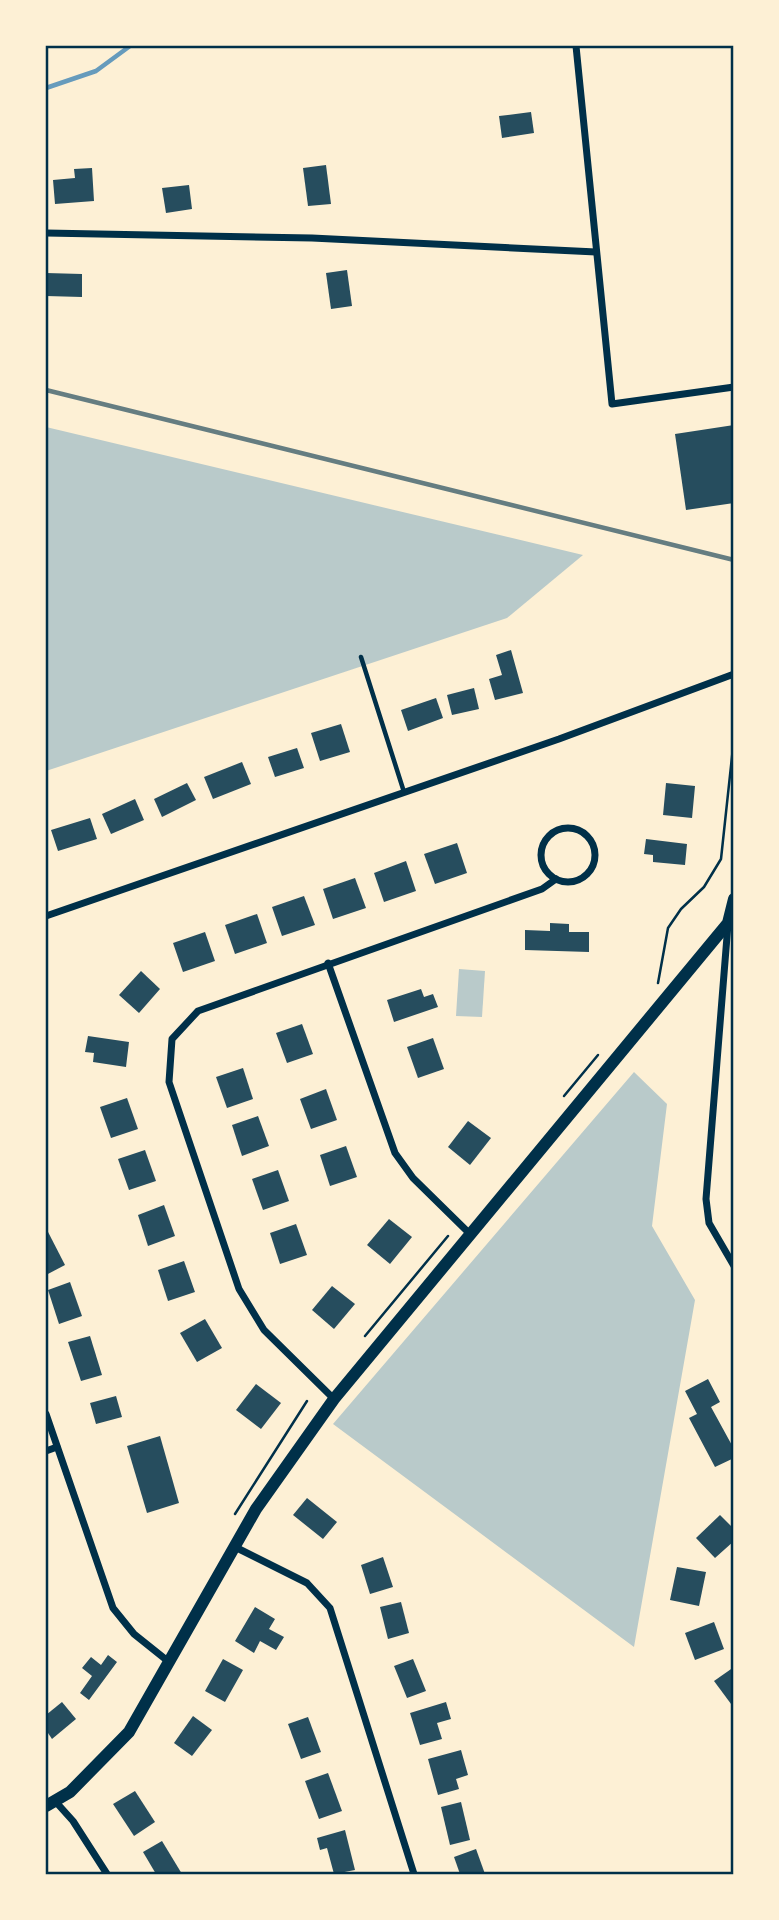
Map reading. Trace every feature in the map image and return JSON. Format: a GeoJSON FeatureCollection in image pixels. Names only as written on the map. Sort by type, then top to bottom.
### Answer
{"type":"FeatureCollection","features":[{"type":"Feature","properties":{"kind":"street"},"geometry":{"type":"LineString","coordinates":[[576,46],[612,404],[733,387]]}},
{"type":"Feature","properties":{"kind":"street"},"geometry":{"type":"LineString","coordinates":[[46,233],[312,238],[596,253]]}},
{"type":"Feature","properties":{"kind":"street"},"geometry":{"type":"LineString","coordinates":[[46,916],[404,793],[733,674]]}},
{"type":"Feature","properties":{"kind":"street"},"geometry":{"type":"LineString","coordinates":[[334,1399],[264,1330],[239,1289],[169,1082],[172,1039],[198,1011],[542,889],[556,879],[576,880],[592,867],[593,846],[580,831],[559,829],[543,843],[542,863],[556,879]]}},
{"type":"Feature","properties":{"kind":"street"},"geometry":{"type":"LineString","coordinates":[[733,899],[706,1199],[709,1223],[733,1266]]}},
{"type":"Feature","properties":{"kind":"street"},"geometry":{"type":"LineString","coordinates":[[107,1874],[73,1821],[50,1803],[78,1785],[129,1732],[296,1447],[470,1233],[729,923]]}},
{"type":"Feature","properties":{"kind":"street"},"geometry":{"type":"LineString","coordinates":[[328,963],[395,1153],[413,1178],[470,1233]]}},
{"type":"Feature","properties":{"kind":"street"},"geometry":{"type":"LineString","coordinates":[[46,1414],[113,1608],[134,1634],[169,1662]]}},
{"type":"Feature","properties":{"kind":"street"},"geometry":{"type":"LineString","coordinates":[[46,1451],[57,1447]]}},
{"type":"Feature","properties":{"kind":"street"},"geometry":{"type":"LineString","coordinates":[[235,1547],[307,1583],[330,1608],[414,1874]]}},
{"type":"Feature","properties":{"kind":"lane"},"geometry":{"type":"LineString","coordinates":[[361,657],[404,793]]}},
{"type":"Feature","properties":{"kind":"path"},"geometry":{"type":"LineString","coordinates":[[650,993],[658,983],[663,967],[663,947],[668,928],[681,909],[705,887],[722,859],[733,738]]}},
{"type":"Feature","properties":{"kind":"path"},"geometry":{"type":"LineString","coordinates":[[561,1101],[602,1051]]}},
{"type":"Feature","properties":{"kind":"path"},"geometry":{"type":"LineString","coordinates":[[365,1337],[448,1236]]}},
{"type":"Feature","properties":{"kind":"path"},"geometry":{"type":"LineString","coordinates":[[234,1514],[307,1401]]}},
{"type":"Feature","properties":{"kind":"shaded area"},"geometry":{"type":"Polygon","coordinates":[[[46,427],[583,555],[507,618],[46,771],[46,427]]]}},
{"type":"Feature","properties":{"kind":"shaded area"},"geometry":{"type":"Polygon","coordinates":[[[459,969],[485,971],[482,1017],[456,1016],[459,969]]]}},
{"type":"Feature","properties":{"kind":"shaded area"},"geometry":{"type":"Polygon","coordinates":[[[634,1072],[667,1104],[652,1226],[695,1300],[634,1647],[333,1424],[634,1072]]]}},
{"type":"Feature","properties":{"kind":"building"},"geometry":{"type":"Polygon","coordinates":[[[531,112],[534,133],[502,138],[499,116],[531,112]]]}},
{"type":"Feature","properties":{"kind":"building"},"geometry":{"type":"Polygon","coordinates":[[[326,165],[331,204],[308,206],[303,168],[326,165]]]}},
{"type":"Feature","properties":{"kind":"building"},"geometry":{"type":"Polygon","coordinates":[[[92,168],[94,201],[55,204],[53,180],[75,178],[74,169],[92,168]]]}},
{"type":"Feature","properties":{"kind":"building"},"geometry":{"type":"Polygon","coordinates":[[[189,185],[192,209],[166,213],[162,188],[189,185]]]}},
{"type":"Feature","properties":{"kind":"building"},"geometry":{"type":"Polygon","coordinates":[[[347,270],[352,306],[331,309],[326,273],[347,270]]]}},
{"type":"Feature","properties":{"kind":"building"},"geometry":{"type":"Polygon","coordinates":[[[46,273],[82,274],[82,297],[46,296],[46,273]]]}},
{"type":"Feature","properties":{"kind":"building"},"geometry":{"type":"Polygon","coordinates":[[[734,425],[734,503],[686,510],[675,434],[734,425]]]}},
{"type":"Feature","properties":{"kind":"building"},"geometry":{"type":"Polygon","coordinates":[[[511,650],[523,693],[495,700],[489,679],[502,675],[496,655],[511,650]]]}},
{"type":"Feature","properties":{"kind":"building"},"geometry":{"type":"Polygon","coordinates":[[[474,688],[479,709],[452,715],[447,695],[474,688]]]}},
{"type":"Feature","properties":{"kind":"building"},"geometry":{"type":"Polygon","coordinates":[[[436,698],[443,718],[408,731],[401,710],[436,698]]]}},
{"type":"Feature","properties":{"kind":"building"},"geometry":{"type":"Polygon","coordinates":[[[341,724],[350,752],[320,761],[311,733],[341,724]]]}},
{"type":"Feature","properties":{"kind":"building"},"geometry":{"type":"Polygon","coordinates":[[[297,748],[304,768],[275,777],[268,757],[297,748]]]}},
{"type":"Feature","properties":{"kind":"building"},"geometry":{"type":"Polygon","coordinates":[[[242,762],[251,784],[213,799],[204,777],[242,762]]]}},
{"type":"Feature","properties":{"kind":"building"},"geometry":{"type":"Polygon","coordinates":[[[187,783],[196,800],[162,817],[154,799],[187,783]]]}},
{"type":"Feature","properties":{"kind":"building"},"geometry":{"type":"Polygon","coordinates":[[[666,783],[695,786],[692,818],[663,815],[666,783]]]}},
{"type":"Feature","properties":{"kind":"building"},"geometry":{"type":"Polygon","coordinates":[[[135,799],[144,820],[111,834],[102,814],[135,799]]]}},
{"type":"Feature","properties":{"kind":"building"},"geometry":{"type":"Polygon","coordinates":[[[90,818],[97,839],[58,851],[51,830],[90,818]]]}},
{"type":"Feature","properties":{"kind":"building"},"geometry":{"type":"Polygon","coordinates":[[[646,839],[687,844],[685,865],[653,862],[653,855],[644,854],[646,839]]]}},
{"type":"Feature","properties":{"kind":"building"},"geometry":{"type":"Polygon","coordinates":[[[457,843],[467,873],[435,884],[424,854],[457,843]]]}},
{"type":"Feature","properties":{"kind":"building"},"geometry":{"type":"Polygon","coordinates":[[[406,861],[416,891],[384,902],[374,873],[406,861]]]}},
{"type":"Feature","properties":{"kind":"building"},"geometry":{"type":"Polygon","coordinates":[[[355,878],[366,908],[333,919],[323,889],[355,878]]]}},
{"type":"Feature","properties":{"kind":"building"},"geometry":{"type":"Polygon","coordinates":[[[304,896],[315,925],[282,936],[272,907],[304,896]]]}},
{"type":"Feature","properties":{"kind":"building"},"geometry":{"type":"Polygon","coordinates":[[[257,914],[267,943],[235,954],[225,925],[257,914]]]}},
{"type":"Feature","properties":{"kind":"building"},"geometry":{"type":"Polygon","coordinates":[[[550,923],[569,924],[569,932],[589,932],[589,952],[525,950],[525,930],[550,931],[550,923]]]}},
{"type":"Feature","properties":{"kind":"building"},"geometry":{"type":"Polygon","coordinates":[[[205,932],[215,961],[183,972],[173,943],[205,932]]]}},
{"type":"Feature","properties":{"kind":"building"},"geometry":{"type":"Polygon","coordinates":[[[141,971],[160,989],[139,1013],[119,995],[141,971]]]}},
{"type":"Feature","properties":{"kind":"building"},"geometry":{"type":"Polygon","coordinates":[[[421,989],[424,997],[433,994],[438,1007],[394,1022],[387,1000],[421,989]]]}},
{"type":"Feature","properties":{"kind":"building"},"geometry":{"type":"Polygon","coordinates":[[[302,1024],[313,1054],[287,1063],[276,1033],[302,1024]]]}},
{"type":"Feature","properties":{"kind":"building"},"geometry":{"type":"Polygon","coordinates":[[[88,1036],[129,1042],[126,1067],[93,1062],[94,1053],[85,1052],[88,1036]]]}},
{"type":"Feature","properties":{"kind":"building"},"geometry":{"type":"Polygon","coordinates":[[[433,1038],[444,1069],[418,1078],[407,1047],[433,1038]]]}},
{"type":"Feature","properties":{"kind":"building"},"geometry":{"type":"Polygon","coordinates":[[[243,1068],[253,1099],[227,1108],[216,1077],[243,1068]]]}},
{"type":"Feature","properties":{"kind":"building"},"geometry":{"type":"Polygon","coordinates":[[[326,1089],[337,1120],[311,1129],[300,1099],[326,1089]]]}},
{"type":"Feature","properties":{"kind":"building"},"geometry":{"type":"Polygon","coordinates":[[[127,1098],[138,1129],[111,1138],[100,1107],[127,1098]]]}},
{"type":"Feature","properties":{"kind":"building"},"geometry":{"type":"Polygon","coordinates":[[[258,1116],[269,1146],[242,1156],[232,1125],[258,1116]]]}},
{"type":"Feature","properties":{"kind":"building"},"geometry":{"type":"Polygon","coordinates":[[[468,1121],[491,1138],[470,1165],[448,1147],[468,1121]]]}},
{"type":"Feature","properties":{"kind":"building"},"geometry":{"type":"Polygon","coordinates":[[[346,1146],[357,1177],[330,1186],[320,1155],[346,1146]]]}},
{"type":"Feature","properties":{"kind":"building"},"geometry":{"type":"Polygon","coordinates":[[[145,1150],[156,1181],[129,1190],[118,1159],[145,1150]]]}},
{"type":"Feature","properties":{"kind":"building"},"geometry":{"type":"Polygon","coordinates":[[[278,1170],[289,1201],[263,1210],[252,1179],[278,1170]]]}},
{"type":"Feature","properties":{"kind":"building"},"geometry":{"type":"Polygon","coordinates":[[[164,1205],[175,1236],[148,1246],[138,1215],[164,1205]]]}},
{"type":"Feature","properties":{"kind":"building"},"geometry":{"type":"Polygon","coordinates":[[[389,1219],[412,1237],[390,1264],[367,1245],[389,1219]]]}},
{"type":"Feature","properties":{"kind":"building"},"geometry":{"type":"Polygon","coordinates":[[[296,1224],[307,1255],[280,1264],[270,1233],[296,1224]]]}},
{"type":"Feature","properties":{"kind":"building"},"geometry":{"type":"Polygon","coordinates":[[[46,1228],[65,1265],[46,1275],[46,1228]]]}},
{"type":"Feature","properties":{"kind":"building"},"geometry":{"type":"Polygon","coordinates":[[[184,1261],[195,1292],[168,1301],[158,1270],[184,1261]]]}},
{"type":"Feature","properties":{"kind":"building"},"geometry":{"type":"Polygon","coordinates":[[[70,1282],[82,1316],[59,1324],[48,1290],[70,1282]]]}},
{"type":"Feature","properties":{"kind":"building"},"geometry":{"type":"Polygon","coordinates":[[[332,1286],[355,1304],[334,1329],[312,1310],[332,1286]]]}},
{"type":"Feature","properties":{"kind":"building"},"geometry":{"type":"Polygon","coordinates":[[[205,1319],[222,1348],[197,1362],[180,1333],[205,1319]]]}},
{"type":"Feature","properties":{"kind":"building"},"geometry":{"type":"Polygon","coordinates":[[[90,1336],[102,1375],[81,1381],[68,1342],[90,1336]]]}},
{"type":"Feature","properties":{"kind":"building"},"geometry":{"type":"Polygon","coordinates":[[[708,1379],[720,1402],[711,1407],[734,1449],[734,1458],[715,1467],[689,1418],[697,1414],[685,1391],[708,1379]]]}},
{"type":"Feature","properties":{"kind":"building"},"geometry":{"type":"Polygon","coordinates":[[[256,1384],[281,1403],[261,1429],[236,1410],[256,1384]]]}},
{"type":"Feature","properties":{"kind":"building"},"geometry":{"type":"Polygon","coordinates":[[[116,1396],[122,1417],[96,1424],[90,1403],[116,1396]]]}},
{"type":"Feature","properties":{"kind":"building"},"geometry":{"type":"Polygon","coordinates":[[[160,1436],[179,1503],[147,1513],[127,1446],[160,1436]]]}},
{"type":"Feature","properties":{"kind":"building"},"geometry":{"type":"Polygon","coordinates":[[[307,1498],[337,1522],[323,1539],[293,1515],[307,1498]]]}},
{"type":"Feature","properties":{"kind":"building"},"geometry":{"type":"Polygon","coordinates":[[[720,1515],[734,1529],[734,1541],[715,1558],[696,1538],[720,1515]]]}},
{"type":"Feature","properties":{"kind":"building"},"geometry":{"type":"Polygon","coordinates":[[[383,1557],[393,1587],[370,1594],[361,1565],[383,1557]]]}},
{"type":"Feature","properties":{"kind":"building"},"geometry":{"type":"Polygon","coordinates":[[[677,1567],[706,1572],[699,1606],[670,1600],[677,1567]]]}},
{"type":"Feature","properties":{"kind":"building"},"geometry":{"type":"Polygon","coordinates":[[[401,1602],[409,1633],[388,1639],[380,1607],[401,1602]]]}},
{"type":"Feature","properties":{"kind":"building"},"geometry":{"type":"Polygon","coordinates":[[[255,1607],[275,1619],[269,1629],[284,1637],[276,1650],[260,1641],[254,1653],[235,1641],[255,1607]]]}},
{"type":"Feature","properties":{"kind":"building"},"geometry":{"type":"Polygon","coordinates":[[[714,1622],[724,1649],[695,1660],[685,1633],[714,1622]]]}},
{"type":"Feature","properties":{"kind":"building"},"geometry":{"type":"Polygon","coordinates":[[[108,1655],[117,1662],[89,1700],[80,1693],[92,1676],[82,1668],[91,1657],[101,1665],[108,1655]]]}},
{"type":"Feature","properties":{"kind":"building"},"geometry":{"type":"Polygon","coordinates":[[[223,1659],[243,1670],[225,1702],[205,1691],[223,1659]]]}},
{"type":"Feature","properties":{"kind":"building"},"geometry":{"type":"Polygon","coordinates":[[[413,1659],[426,1691],[407,1698],[394,1666],[413,1659]]]}},
{"type":"Feature","properties":{"kind":"building"},"geometry":{"type":"Polygon","coordinates":[[[734,1667],[734,1708],[714,1681],[734,1667]]]}},
{"type":"Feature","properties":{"kind":"building"},"geometry":{"type":"Polygon","coordinates":[[[62,1702],[76,1719],[52,1739],[46,1730],[46,1715],[62,1702]]]}},
{"type":"Feature","properties":{"kind":"building"},"geometry":{"type":"Polygon","coordinates":[[[446,1702],[451,1719],[437,1723],[442,1739],[420,1745],[410,1713],[446,1702]]]}},
{"type":"Feature","properties":{"kind":"building"},"geometry":{"type":"Polygon","coordinates":[[[193,1716],[212,1730],[192,1756],[174,1743],[193,1716]]]}},
{"type":"Feature","properties":{"kind":"building"},"geometry":{"type":"Polygon","coordinates":[[[308,1717],[321,1752],[301,1759],[288,1724],[308,1717]]]}},
{"type":"Feature","properties":{"kind":"building"},"geometry":{"type":"Polygon","coordinates":[[[461,1750],[468,1775],[456,1779],[459,1789],[438,1795],[428,1759],[461,1750]]]}},
{"type":"Feature","properties":{"kind":"building"},"geometry":{"type":"Polygon","coordinates":[[[328,1773],[342,1811],[319,1819],[305,1781],[328,1773]]]}},
{"type":"Feature","properties":{"kind":"building"},"geometry":{"type":"Polygon","coordinates":[[[135,1791],[155,1822],[134,1836],[113,1804],[135,1791]]]}},
{"type":"Feature","properties":{"kind":"building"},"geometry":{"type":"Polygon","coordinates":[[[461,1802],[470,1840],[450,1845],[441,1807],[461,1802]]]}},
{"type":"Feature","properties":{"kind":"building"},"geometry":{"type":"Polygon","coordinates":[[[345,1830],[355,1870],[334,1874],[327,1848],[320,1850],[317,1838],[345,1830]]]}},
{"type":"Feature","properties":{"kind":"building"},"geometry":{"type":"Polygon","coordinates":[[[162,1841],[182,1874],[156,1874],[143,1852],[162,1841]]]}},
{"type":"Feature","properties":{"kind":"building"},"geometry":{"type":"Polygon","coordinates":[[[476,1849],[485,1874],[460,1874],[454,1857],[476,1849]]]}},
{"type":"Feature","properties":{"kind":"waterway"},"geometry":{"type":"LineString","coordinates":[[46,88],[96,71],[130,46]]}},
{"type":"Feature","properties":{"kind":"railway"},"geometry":{"type":"LineString","coordinates":[[46,390],[734,560]]}}]}
